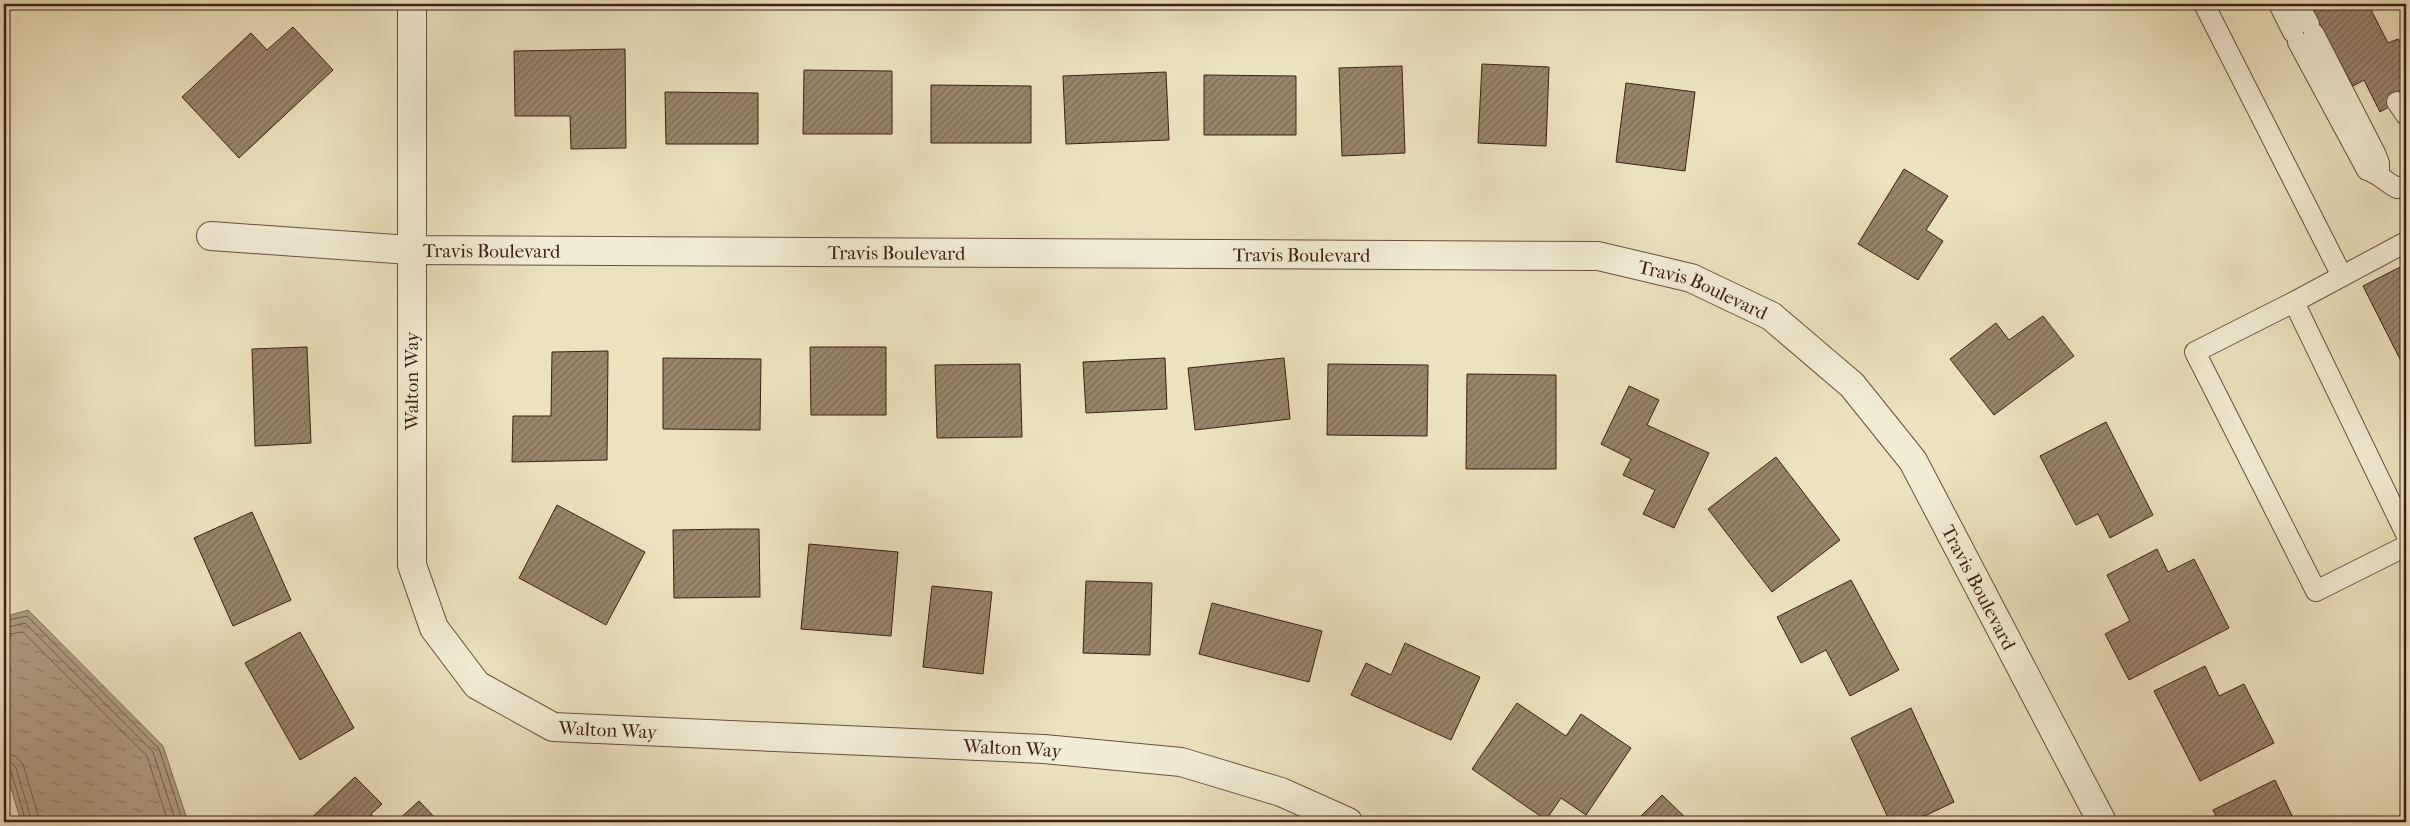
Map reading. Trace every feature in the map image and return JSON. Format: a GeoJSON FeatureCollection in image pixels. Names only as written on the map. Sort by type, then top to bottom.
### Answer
{"type":"FeatureCollection","features":[{"type":"Feature","properties":{"kind":"street","name":"Walton Way"},"geometry":{"type":"LineString","coordinates":[[412,4],[410,250],[412,565],[434,628],[477,685],[553,727],[1044,749],[1181,762],[1281,792],[1348,822]]}},
{"type":"Feature","properties":{"kind":"street","name":"Travis Boulevard"},"geometry":{"type":"LineString","coordinates":[[212,236],[410,250],[1598,256],[1691,278],[1770,316],[1852,385],[1913,460],[2102,822]]}},
{"type":"Feature","properties":{"kind":"lane"},"geometry":{"type":"LineString","coordinates":[[2204,4],[2342,276]]}},
{"type":"Feature","properties":{"kind":"lane"},"geometry":{"type":"LineString","coordinates":[[2279,4],[2303,33],[2367,170],[2379,173],[2389,184],[2397,188],[2406,185]]}},
{"type":"Feature","properties":{"kind":"lane"},"geometry":{"type":"LineString","coordinates":[[2298,4],[2303,33]]}},
{"type":"Feature","properties":{"kind":"lane"},"geometry":{"type":"LineString","coordinates":[[2406,242],[2195,352],[2316,590],[2406,546]]}},
{"type":"Feature","properties":{"kind":"lane"},"geometry":{"type":"LineString","coordinates":[[2294,302],[2406,534]]}},
{"type":"Feature","properties":{"kind":"water"},"geometry":{"type":"Polygon","coordinates":[[[28,610],[163,746],[188,822],[21,822],[4,764],[4,617],[28,610]]]}},
{"type":"Feature","properties":{"kind":"building"},"geometry":{"type":"Polygon","coordinates":[[[2309,4],[2368,4],[2388,43],[2398,39],[2406,54],[2406,79],[2404,81],[2406,97],[2380,112],[2364,80],[2353,86],[2309,4]]]}},
{"type":"Feature","properties":{"kind":"building"},"geometry":{"type":"Polygon","coordinates":[[[293,27],[333,70],[239,158],[182,97],[251,33],[267,50],[293,27]]]}},
{"type":"Feature","properties":{"kind":"building"},"geometry":{"type":"Polygon","coordinates":[[[625,49],[626,148],[571,149],[570,116],[515,116],[514,51],[625,49]]]}},
{"type":"Feature","properties":{"kind":"building"},"geometry":{"type":"Polygon","coordinates":[[[1482,64],[1549,67],[1546,146],[1478,143],[1482,64]]]}},
{"type":"Feature","properties":{"kind":"building"},"geometry":{"type":"Polygon","coordinates":[[[1402,66],[1405,153],[1342,156],[1339,68],[1402,66]]]}},
{"type":"Feature","properties":{"kind":"building"},"geometry":{"type":"Polygon","coordinates":[[[804,70],[892,71],[892,134],[803,134],[804,70]]]}},
{"type":"Feature","properties":{"kind":"building"},"geometry":{"type":"Polygon","coordinates":[[[1166,72],[1169,140],[1066,144],[1063,76],[1166,72]]]}},
{"type":"Feature","properties":{"kind":"building"},"geometry":{"type":"Polygon","coordinates":[[[1204,75],[1296,76],[1296,135],[1204,135],[1204,75]]]}},
{"type":"Feature","properties":{"kind":"building"},"geometry":{"type":"Polygon","coordinates":[[[1626,83],[1695,92],[1685,171],[1616,162],[1626,83]]]}},
{"type":"Feature","properties":{"kind":"building"},"geometry":{"type":"Polygon","coordinates":[[[931,85],[1031,86],[1031,143],[931,143],[931,85]]]}},
{"type":"Feature","properties":{"kind":"building"},"geometry":{"type":"Polygon","coordinates":[[[665,92],[758,93],[758,144],[666,144],[665,92]]]}},
{"type":"Feature","properties":{"kind":"building"},"geometry":{"type":"Polygon","coordinates":[[[1904,169],[1948,196],[1926,230],[1943,241],[1918,280],[1858,244],[1904,169]]]}},
{"type":"Feature","properties":{"kind":"building"},"geometry":{"type":"Polygon","coordinates":[[[2406,264],[2406,371],[2363,286],[2406,264]]]}},
{"type":"Feature","properties":{"kind":"building"},"geometry":{"type":"Polygon","coordinates":[[[2043,316],[2074,356],[1994,415],[1950,359],[1996,323],[2009,340],[2043,316]]]}},
{"type":"Feature","properties":{"kind":"building"},"geometry":{"type":"Polygon","coordinates":[[[307,347],[311,443],[255,446],[252,349],[307,347]]]}},
{"type":"Feature","properties":{"kind":"building"},"geometry":{"type":"Polygon","coordinates":[[[810,347],[886,347],[886,415],[811,415],[810,347]]]}},
{"type":"Feature","properties":{"kind":"building"},"geometry":{"type":"Polygon","coordinates":[[[608,351],[607,460],[512,462],[513,416],[551,416],[552,352],[608,351]]]}},
{"type":"Feature","properties":{"kind":"building"},"geometry":{"type":"Polygon","coordinates":[[[663,358],[761,359],[760,430],[663,429],[663,358]]]}},
{"type":"Feature","properties":{"kind":"building"},"geometry":{"type":"Polygon","coordinates":[[[1165,358],[1167,409],[1086,413],[1083,362],[1165,358]]]}},
{"type":"Feature","properties":{"kind":"building"},"geometry":{"type":"Polygon","coordinates":[[[1284,358],[1290,419],[1195,430],[1188,368],[1284,358]]]}},
{"type":"Feature","properties":{"kind":"building"},"geometry":{"type":"Polygon","coordinates":[[[1020,364],[1022,437],[937,438],[935,365],[1020,364]]]}},
{"type":"Feature","properties":{"kind":"building"},"geometry":{"type":"Polygon","coordinates":[[[1328,364],[1428,365],[1427,436],[1327,435],[1328,364]]]}},
{"type":"Feature","properties":{"kind":"building"},"geometry":{"type":"Polygon","coordinates":[[[1467,374],[1556,375],[1556,469],[1466,469],[1467,374]]]}},
{"type":"Feature","properties":{"kind":"building"},"geometry":{"type":"Polygon","coordinates":[[[1629,386],[1659,400],[1647,425],[1709,453],[1674,528],[1643,514],[1655,490],[1623,475],[1631,459],[1601,444],[1629,386]]]}},
{"type":"Feature","properties":{"kind":"building"},"geometry":{"type":"Polygon","coordinates":[[[2106,422],[2153,515],[2110,538],[2098,514],[2076,525],[2040,456],[2106,422]]]}},
{"type":"Feature","properties":{"kind":"building"},"geometry":{"type":"Polygon","coordinates":[[[1776,457],[1840,540],[1772,592],[1708,509],[1776,457]]]}},
{"type":"Feature","properties":{"kind":"building"},"geometry":{"type":"Polygon","coordinates":[[[557,505],[645,552],[606,625],[519,578],[557,505]]]}},
{"type":"Feature","properties":{"kind":"building"},"geometry":{"type":"Polygon","coordinates":[[[252,512],[291,600],[233,626],[194,538],[252,512]]]}},
{"type":"Feature","properties":{"kind":"building"},"geometry":{"type":"Polygon","coordinates":[[[759,529],[760,597],[674,598],[673,530],[759,529]]]}},
{"type":"Feature","properties":{"kind":"building"},"geometry":{"type":"Polygon","coordinates":[[[809,544],[898,552],[891,636],[801,629],[809,544]]]}},
{"type":"Feature","properties":{"kind":"building"},"geometry":{"type":"Polygon","coordinates":[[[2157,549],[2168,572],[2194,559],[2229,628],[2129,680],[2105,634],[2130,621],[2107,575],[2157,549]]]}},
{"type":"Feature","properties":{"kind":"building"},"geometry":{"type":"Polygon","coordinates":[[[1851,580],[1899,670],[1850,696],[1826,650],[1801,663],[1777,617],[1851,580]]]}},
{"type":"Feature","properties":{"kind":"building"},"geometry":{"type":"Polygon","coordinates":[[[1086,581],[1152,583],[1150,655],[1083,653],[1086,581]]]}},
{"type":"Feature","properties":{"kind":"building"},"geometry":{"type":"Polygon","coordinates":[[[932,586],[992,592],[983,674],[923,667],[932,586]]]}},
{"type":"Feature","properties":{"kind":"building"},"geometry":{"type":"Polygon","coordinates":[[[1212,603],[1322,631],[1309,682],[1199,654],[1212,603]]]}},
{"type":"Feature","properties":{"kind":"building"},"geometry":{"type":"Polygon","coordinates":[[[300,632],[354,728],[300,760],[245,663],[300,632]]]}},
{"type":"Feature","properties":{"kind":"building"},"geometry":{"type":"Polygon","coordinates":[[[1405,643],[1480,677],[1451,740],[1351,695],[1366,663],[1391,675],[1405,643]]]}},
{"type":"Feature","properties":{"kind":"building"},"geometry":{"type":"Polygon","coordinates":[[[2205,666],[2219,696],[2244,684],[2274,743],[2200,781],[2154,691],[2205,666]]]}},
{"type":"Feature","properties":{"kind":"building"},"geometry":{"type":"Polygon","coordinates":[[[1517,703],[1566,736],[1581,714],[1631,748],[1586,815],[1561,798],[1546,820],[1472,769],[1517,703]]]}},
{"type":"Feature","properties":{"kind":"building"},"geometry":{"type":"Polygon","coordinates":[[[1911,708],[1954,802],[1912,822],[1890,822],[1851,738],[1911,708]]]}},
{"type":"Feature","properties":{"kind":"building"},"geometry":{"type":"Polygon","coordinates":[[[355,777],[382,804],[371,814],[378,822],[307,822],[355,777]]]}},
{"type":"Feature","properties":{"kind":"building"},"geometry":{"type":"Polygon","coordinates":[[[2275,780],[2295,822],[2219,822],[2213,810],[2275,780]]]}},
{"type":"Feature","properties":{"kind":"building"},"geometry":{"type":"Polygon","coordinates":[[[1662,795],[1690,822],[1635,822],[1662,795]]]}},
{"type":"Feature","properties":{"kind":"building"},"geometry":{"type":"Polygon","coordinates":[[[419,801],[439,822],[396,822],[419,801]]]}}]}
